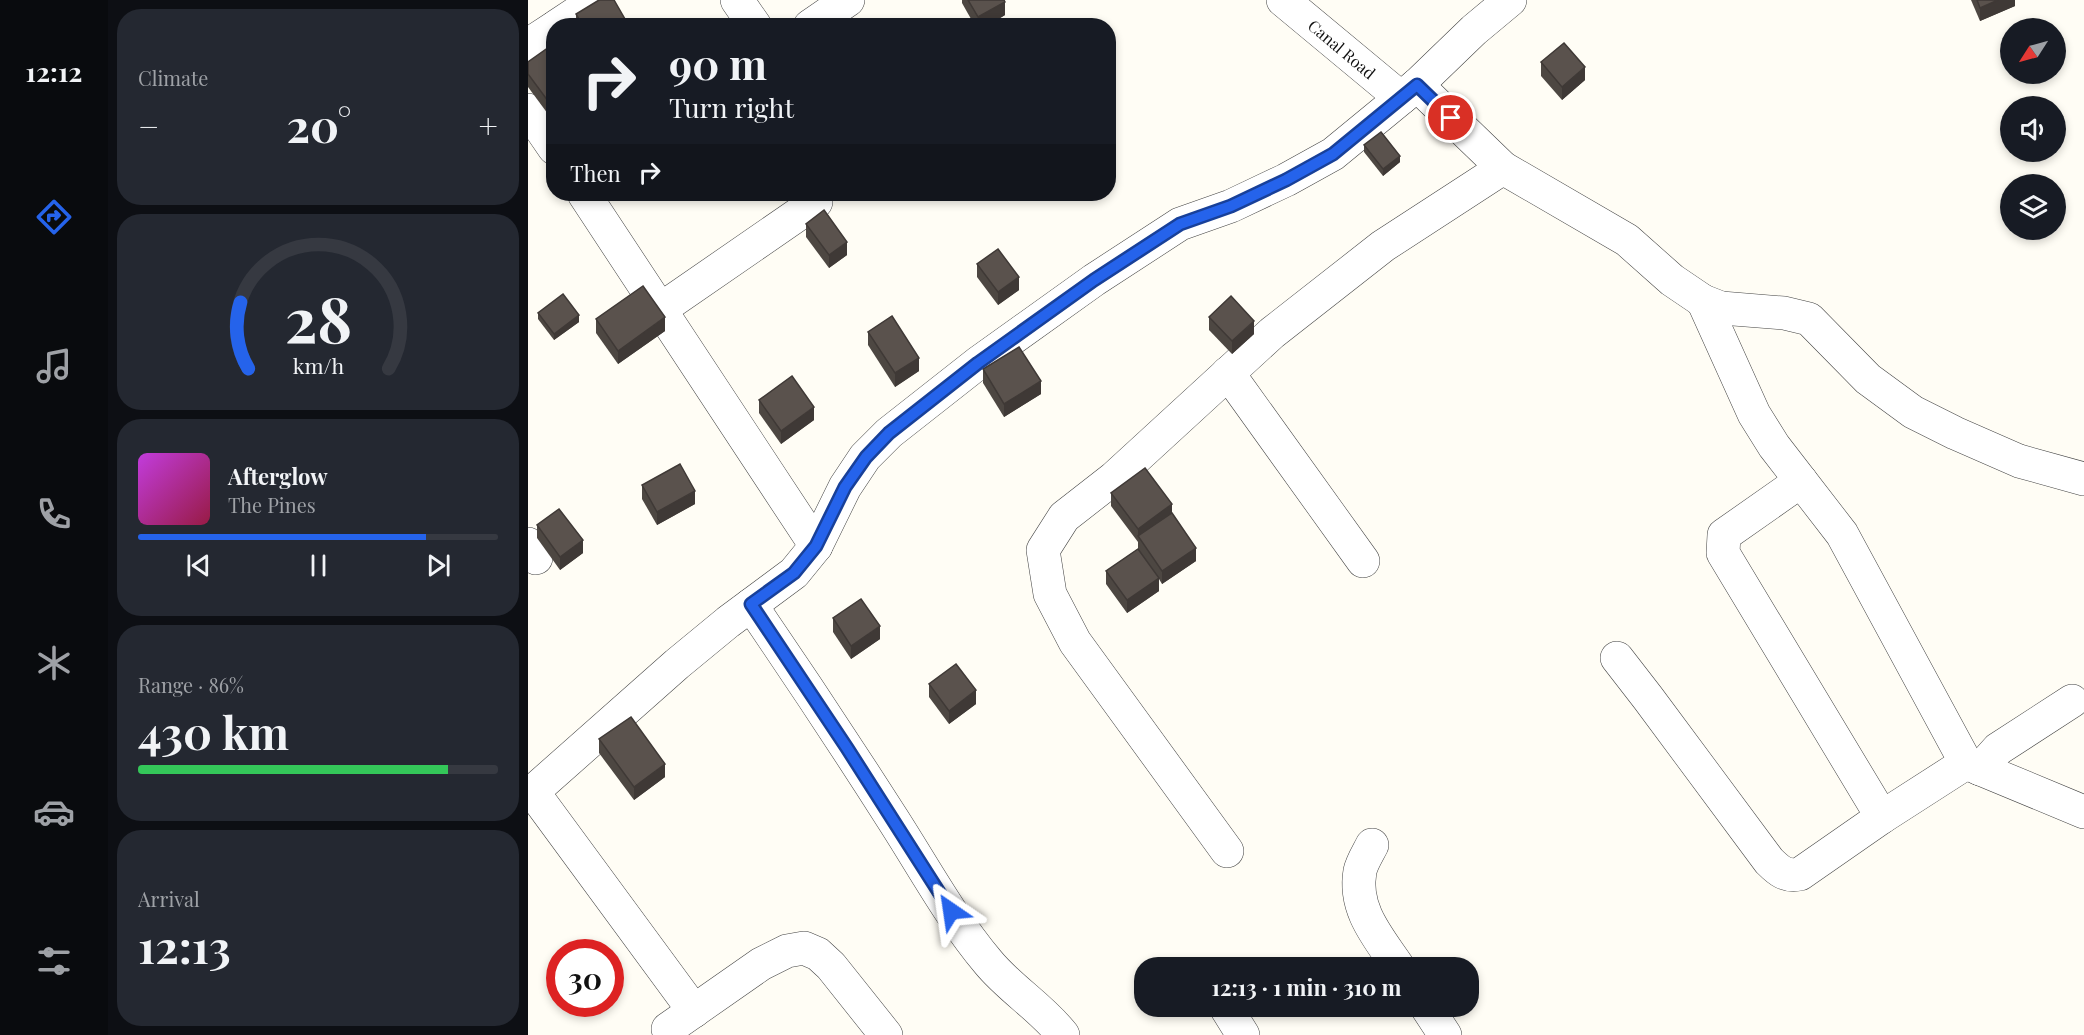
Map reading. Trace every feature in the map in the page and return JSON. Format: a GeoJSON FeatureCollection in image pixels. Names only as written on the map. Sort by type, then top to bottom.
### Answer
{"type":"FeatureCollection","features":[{"type":"Feature","properties":{"kind":"street"},"geometry":{"type":"LineString","coordinates":[[569,18],[596,0]]}},
{"type":"Feature","properties":{"kind":"street"},"geometry":{"type":"LineString","coordinates":[[737,0],[749,18]]}},
{"type":"Feature","properties":{"kind":"street"},"geometry":{"type":"LineString","coordinates":[[822,18],[848,0]]}},
{"type":"Feature","properties":{"kind":"street","name":"Canal Road"},"geometry":{"type":"LineString","coordinates":[[1283,0],[1409,92],[1503,168],[1627,240],[1672,280],[1703,302]]}},
{"type":"Feature","properties":{"kind":"street"},"geometry":{"type":"LineString","coordinates":[[886,1035],[831,966],[818,954],[804,948],[787,951],[761,964],[674,1027],[531,794],[677,664],[751,604],[794,573],[816,546],[845,487],[866,457],[889,433],[978,363],[1094,280],[1180,224],[1231,206],[1286,180],[1333,154],[1409,92],[1474,30],[1498,3]]}},
{"type":"Feature","properties":{"kind":"street"},"geometry":{"type":"LineString","coordinates":[[528,45],[546,33]]}},
{"type":"Feature","properties":{"kind":"street"},"geometry":{"type":"LineString","coordinates":[[528,110],[546,136]]}},
{"type":"Feature","properties":{"kind":"street"},"geometry":{"type":"LineString","coordinates":[[1227,850],[1075,642],[1050,594],[1043,550],[1064,517],[1114,478],[1272,333],[1383,246],[1503,168]]}},
{"type":"Feature","properties":{"kind":"street"},"geometry":{"type":"LineString","coordinates":[[589,201],[816,546]]}},
{"type":"Feature","properties":{"kind":"street"},"geometry":{"type":"LineString","coordinates":[[661,309],[816,202]]}},
{"type":"Feature","properties":{"kind":"street"},"geometry":{"type":"LineString","coordinates":[[1703,302],[1721,308],[1784,313],[1809,320],[1868,379],[1913,412],[2019,461],[2084,478]]}},
{"type":"Feature","properties":{"kind":"street"},"geometry":{"type":"LineString","coordinates":[[1703,302],[1754,414],[1774,446],[1842,534],[1973,766],[2084,812]]}},
{"type":"Feature","properties":{"kind":"street"},"geometry":{"type":"LineString","coordinates":[[1228,374],[1363,561]]}},
{"type":"Feature","properties":{"kind":"street"},"geometry":{"type":"LineString","coordinates":[[1800,481],[1724,535],[1723,553],[1882,817]]}},
{"type":"Feature","properties":{"kind":"street"},"geometry":{"type":"LineString","coordinates":[[751,604],[847,748],[951,911],[987,961],[1063,1035]]}},
{"type":"Feature","properties":{"kind":"street"},"geometry":{"type":"LineString","coordinates":[[1617,658],[1769,861],[1781,873],[1792,876],[1800,874],[1882,817],[1973,766],[2072,701]]}},
{"type":"Feature","properties":{"kind":"street"},"geometry":{"type":"LineString","coordinates":[[1372,845],[1360,870],[1359,898],[1366,919],[1392,957]]}},
{"type":"Feature","properties":{"kind":"street"},"geometry":{"type":"LineString","coordinates":[[1232,1017],[1243,1035]]}},
{"type":"Feature","properties":{"kind":"street"},"geometry":{"type":"LineString","coordinates":[[1433,1017],[1445,1035]]}},
{"type":"Feature","properties":{"kind":"building"},"geometry":{"type":"Polygon","coordinates":[[[599,0],[614,0],[624,18],[578,18],[576,14],[599,0]]]}},
{"type":"Feature","properties":{"kind":"building"},"geometry":{"type":"Polygon","coordinates":[[[968,0],[1004,0],[1005,2],[978,17],[968,0]]]}},
{"type":"Feature","properties":{"kind":"building"},"geometry":{"type":"Polygon","coordinates":[[[1977,0],[1998,0],[1980,8],[1977,0]]]}},
{"type":"Feature","properties":{"kind":"building"},"geometry":{"type":"Polygon","coordinates":[[[1564,43],[1585,67],[1562,87],[1541,62],[1564,43]]]}},
{"type":"Feature","properties":{"kind":"building"},"geometry":{"type":"Polygon","coordinates":[[[546,49],[546,98],[528,74],[528,62],[546,49]]]}},
{"type":"Feature","properties":{"kind":"building"},"geometry":{"type":"Polygon","coordinates":[[[1381,132],[1400,156],[1383,169],[1364,145],[1381,132]]]}},
{"type":"Feature","properties":{"kind":"building"},"geometry":{"type":"Polygon","coordinates":[[[824,210],[847,242],[829,255],[806,224],[824,210]]]}},
{"type":"Feature","properties":{"kind":"building"},"geometry":{"type":"Polygon","coordinates":[[[998,249],[1019,277],[998,292],[977,264],[998,249]]]}},
{"type":"Feature","properties":{"kind":"building"},"geometry":{"type":"Polygon","coordinates":[[[643,286],[665,317],[618,351],[596,319],[643,286]]]}},
{"type":"Feature","properties":{"kind":"building"},"geometry":{"type":"Polygon","coordinates":[[[563,294],[579,315],[554,334],[538,313],[563,294]]]}},
{"type":"Feature","properties":{"kind":"building"},"geometry":{"type":"Polygon","coordinates":[[[1231,296],[1254,321],[1232,341],[1209,317],[1231,296]]]}},
{"type":"Feature","properties":{"kind":"building"},"geometry":{"type":"Polygon","coordinates":[[[892,316],[919,358],[895,373],[868,332],[892,316]]]}},
{"type":"Feature","properties":{"kind":"building"},"geometry":{"type":"Polygon","coordinates":[[[1019,347],[1041,381],[1004,404],[983,369],[1019,347]]]}},
{"type":"Feature","properties":{"kind":"building"},"geometry":{"type":"Polygon","coordinates":[[[792,376],[814,407],[781,431],[759,400],[792,376]]]}},
{"type":"Feature","properties":{"kind":"building"},"geometry":{"type":"Polygon","coordinates":[[[680,464],[695,491],[657,512],[642,485],[680,464]]]}},
{"type":"Feature","properties":{"kind":"building"},"geometry":{"type":"Polygon","coordinates":[[[1145,468],[1172,504],[1138,529],[1111,493],[1145,468]]]}},
{"type":"Feature","properties":{"kind":"building"},"geometry":{"type":"Polygon","coordinates":[[[559,509],[583,540],[560,557],[537,525],[559,509]]]}},
{"type":"Feature","properties":{"kind":"building"},"geometry":{"type":"Polygon","coordinates":[[[1172,513],[1196,548],[1162,571],[1138,536],[1172,513]]]}},
{"type":"Feature","properties":{"kind":"building"},"geometry":{"type":"Polygon","coordinates":[[[1138,549],[1159,578],[1127,600],[1106,571],[1138,549]]]}},
{"type":"Feature","properties":{"kind":"building"},"geometry":{"type":"Polygon","coordinates":[[[861,599],[880,626],[851,646],[833,618],[861,599]]]}},
{"type":"Feature","properties":{"kind":"building"},"geometry":{"type":"Polygon","coordinates":[[[956,664],[976,690],[949,711],[929,684],[956,664]]]}},
{"type":"Feature","properties":{"kind":"building"},"geometry":{"type":"Polygon","coordinates":[[[631,717],[665,764],[634,787],[599,739],[631,717]]]}},
{"type":"Feature","properties":{"kind":"route"},"geometry":{"type":"LineString","coordinates":[[951,911],[847,748],[751,604],[794,573],[816,546],[845,487],[866,457],[889,433],[978,363],[1094,280],[1180,224],[1231,206],[1286,180],[1333,154],[1417,85],[1451,118]]}}]}
